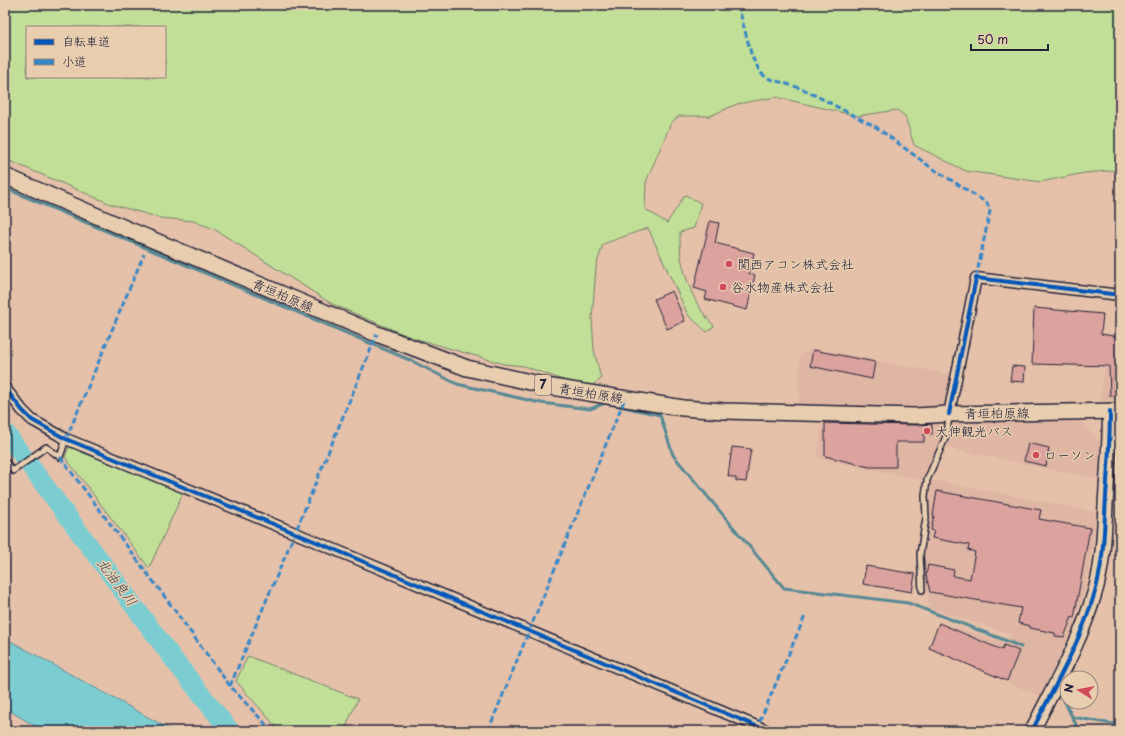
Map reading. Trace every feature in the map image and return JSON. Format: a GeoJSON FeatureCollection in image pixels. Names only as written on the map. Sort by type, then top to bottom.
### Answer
{"type":"FeatureCollection","features":[{"type":"Feature","properties":{"kind":"main road","name":"青垣柏原線"},"geometry":{"type":"LineString","coordinates":[[5,176],[127,230],[377,334],[467,368],[552,387],[683,408],[724,411],[916,416],[1115,411]]}},
{"type":"Feature","properties":{"kind":"street"},"geometry":{"type":"LineString","coordinates":[[949,414],[976,278],[1120,295]]}},
{"type":"Feature","properties":{"kind":"street"},"geometry":{"type":"LineString","coordinates":[[5,388],[32,420],[66,439],[768,731]]}},
{"type":"Feature","properties":{"kind":"street"},"geometry":{"type":"LineString","coordinates":[[1032,731],[1068,659],[1086,619],[1094,594],[1101,565],[1105,524],[1110,430],[1115,411]]}},
{"type":"Feature","properties":{"kind":"lane"},"geometry":{"type":"LineString","coordinates":[[922,590],[920,554],[926,518],[925,496],[927,480],[947,434],[949,414]]}},
{"type":"Feature","properties":{"kind":"lane"},"geometry":{"type":"LineString","coordinates":[[5,461],[13,471],[46,447],[60,457],[66,439]]}},
{"type":"Feature","properties":{"kind":"shaded area"},"geometry":{"type":"Polygon","coordinates":[[[1110,334],[1120,336],[1120,401],[1100,401],[1110,334]]]}},
{"type":"Feature","properties":{"kind":"shaded area"},"geometry":{"type":"Polygon","coordinates":[[[812,348],[953,375],[947,406],[801,408],[799,400],[800,356],[812,348]]]}},
{"type":"Feature","properties":{"kind":"shaded area"},"geometry":{"type":"Polygon","coordinates":[[[1077,419],[1100,442],[1099,479],[946,448],[953,420],[1077,419]]]}},
{"type":"Feature","properties":{"kind":"shaded area"},"geometry":{"type":"Polygon","coordinates":[[[823,420],[945,421],[939,442],[922,480],[817,458],[823,420]]]}},
{"type":"Feature","properties":{"kind":"shaded area"},"geometry":{"type":"Polygon","coordinates":[[[932,480],[1096,512],[1085,589],[1075,623],[1040,696],[928,649],[939,622],[1006,643],[1011,634],[929,608],[922,554],[930,512],[929,493],[932,480]]]}},
{"type":"Feature","properties":{"kind":"green space"},"geometry":{"type":"Polygon","coordinates":[[[5,5],[1120,5],[1120,170],[1084,173],[1041,182],[966,171],[914,145],[905,116],[897,110],[857,116],[776,97],[737,104],[710,116],[679,116],[671,123],[646,182],[645,209],[667,223],[685,195],[701,203],[694,228],[680,232],[681,254],[683,267],[689,286],[702,311],[714,326],[707,332],[688,315],[648,228],[603,244],[596,267],[592,319],[594,350],[601,379],[593,385],[574,384],[524,366],[504,364],[410,337],[332,304],[214,229],[193,221],[160,218],[111,204],[5,159],[5,5]]]}},
{"type":"Feature","properties":{"kind":"green space"},"geometry":{"type":"Polygon","coordinates":[[[70,445],[183,493],[149,568],[65,457],[70,445]]]}},
{"type":"Feature","properties":{"kind":"green space"},"geometry":{"type":"Polygon","coordinates":[[[248,656],[358,699],[344,731],[282,731],[277,728],[236,681],[248,656]]]}},
{"type":"Feature","properties":{"kind":"water"},"geometry":{"type":"Polygon","coordinates":[[[5,638],[173,731],[43,731],[5,708],[5,638]]]}},
{"type":"Feature","properties":{"kind":"building"},"geometry":{"type":"Polygon","coordinates":[[[710,221],[719,223],[715,243],[754,253],[749,274],[755,275],[747,310],[705,299],[707,292],[694,288],[710,221]]]}},
{"type":"Feature","properties":{"kind":"building"},"geometry":{"type":"Polygon","coordinates":[[[672,291],[685,321],[667,329],[654,299],[672,291]]]}},
{"type":"Feature","properties":{"kind":"building"},"geometry":{"type":"Polygon","coordinates":[[[1034,308],[1103,314],[1101,334],[1120,337],[1120,396],[1110,396],[1109,366],[1032,364],[1034,308]]]}},
{"type":"Feature","properties":{"kind":"building"},"geometry":{"type":"Polygon","coordinates":[[[813,350],[875,362],[872,379],[810,366],[813,350]]]}},
{"type":"Feature","properties":{"kind":"building"},"geometry":{"type":"Polygon","coordinates":[[[1012,366],[1025,367],[1024,382],[1010,381],[1012,366]]]}},
{"type":"Feature","properties":{"kind":"building"},"geometry":{"type":"Polygon","coordinates":[[[825,423],[932,424],[932,434],[924,434],[924,442],[896,442],[896,467],[869,467],[825,456],[825,423]]]}},
{"type":"Feature","properties":{"kind":"building"},"geometry":{"type":"Polygon","coordinates":[[[1028,443],[1049,448],[1046,466],[1024,461],[1028,443]]]}},
{"type":"Feature","properties":{"kind":"building"},"geometry":{"type":"Polygon","coordinates":[[[732,447],[751,449],[746,482],[736,481],[736,478],[728,476],[732,447]]]}},
{"type":"Feature","properties":{"kind":"building"},"geometry":{"type":"Polygon","coordinates":[[[937,491],[1041,510],[1039,519],[1090,528],[1074,618],[1072,617],[1064,637],[1055,636],[1055,633],[1030,628],[1030,626],[1018,623],[1021,608],[930,592],[926,575],[928,565],[954,570],[953,576],[970,579],[975,552],[968,550],[969,545],[932,538],[934,531],[931,530],[937,491]]]}},
{"type":"Feature","properties":{"kind":"building"},"geometry":{"type":"Polygon","coordinates":[[[866,566],[915,574],[912,592],[863,584],[866,566]]]}},
{"type":"Feature","properties":{"kind":"building"},"geometry":{"type":"Polygon","coordinates":[[[939,623],[1002,650],[1004,645],[1019,651],[1007,681],[929,648],[939,623]]]}},
{"type":"Feature","properties":{"kind":"waterway"},"geometry":{"type":"LineString","coordinates":[[5,188],[412,361],[457,384],[541,403],[590,409],[605,403],[660,415],[673,455],[784,588],[908,603],[1021,647]]}},
{"type":"Feature","properties":{"kind":"waterway","name":"北油良川"},"geometry":{"type":"LineString","coordinates":[[5,432],[174,660],[230,731]]}},
{"type":"Feature","properties":{"kind":"waterway"},"geometry":{"type":"LineString","coordinates":[[1069,710],[1079,731]]}},
{"type":"Feature","properties":{"kind":"waterway"},"geometry":{"type":"LineString","coordinates":[[1072,717],[1120,725]]}},
{"type":"Feature","properties":{"kind":"marked path"},"geometry":{"type":"LineString","coordinates":[[738,5],[752,57],[761,73],[767,78],[803,89],[876,127],[929,166],[987,203],[990,211],[976,278]]}},
{"type":"Feature","properties":{"kind":"marked path"},"geometry":{"type":"LineString","coordinates":[[66,439],[144,254]]}},
{"type":"Feature","properties":{"kind":"marked path"},"geometry":{"type":"LineString","coordinates":[[230,686],[377,334]]}},
{"type":"Feature","properties":{"kind":"marked path"},"geometry":{"type":"LineString","coordinates":[[488,731],[625,398]]}},
{"type":"Feature","properties":{"kind":"marked path"},"geometry":{"type":"LineString","coordinates":[[60,457],[230,686],[272,731]]}},
{"type":"Feature","properties":{"kind":"marked path"},"geometry":{"type":"LineString","coordinates":[[756,730],[805,616]]}},
{"type":"Feature","properties":{"kind":"cycle path"},"geometry":{"type":"LineString","coordinates":[[949,414],[976,278],[1120,295]]}},
{"type":"Feature","properties":{"kind":"cycle path"},"geometry":{"type":"LineString","coordinates":[[5,388],[32,420],[66,439],[768,731]]}},
{"type":"Feature","properties":{"kind":"cycle path"},"geometry":{"type":"LineString","coordinates":[[1032,731],[1082,630],[1094,595],[1100,571],[1104,534],[1110,411]]}},
{"type":"Feature","properties":{"kind":"place","name":"関西アコン株式会社"},"geometry":{"type":"Point","coordinates":[729,264]}},
{"type":"Feature","properties":{"kind":"place","name":"谷水物産株式会社"},"geometry":{"type":"Point","coordinates":[723,287]}},
{"type":"Feature","properties":{"kind":"place","name":"大伸観光バス"},"geometry":{"type":"Point","coordinates":[927,431]}},
{"type":"Feature","properties":{"kind":"place","name":"ローソン"},"geometry":{"type":"Point","coordinates":[1036,455]}}]}
